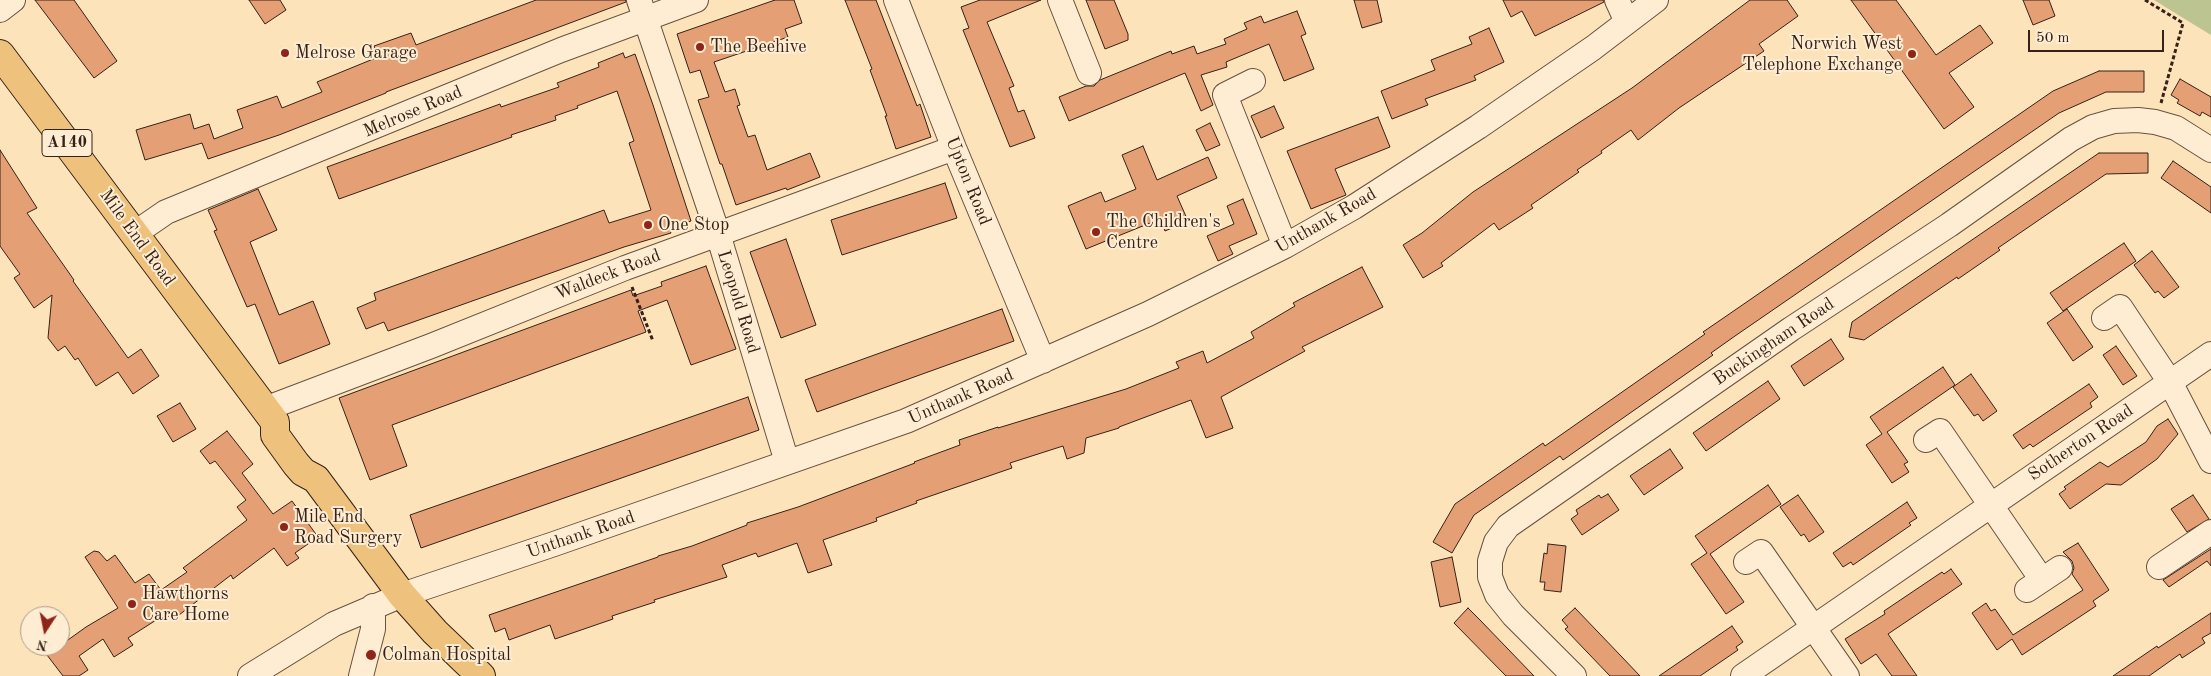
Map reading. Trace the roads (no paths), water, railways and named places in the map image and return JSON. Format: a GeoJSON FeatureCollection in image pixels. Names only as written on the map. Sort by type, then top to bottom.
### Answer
{"type":"FeatureCollection","features":[{"type":"Feature","properties":{"kind":"highway","name":"Mile End Road"},"geometry":{"type":"LineString","coordinates":[[0,54],[270,415],[275,435],[303,472],[316,479],[402,594]]}},
{"type":"Feature","properties":{"kind":"highway","name":"A140"},"geometry":{"type":"LineString","coordinates":[[402,594],[435,632],[481,676]]}},
{"type":"Feature","properties":{"kind":"street"},"geometry":{"type":"LineString","coordinates":[[0,10],[14,0]]}},
{"type":"Feature","properties":{"kind":"street","name":"Melrose Road"},"geometry":{"type":"LineString","coordinates":[[134,234],[166,212],[561,50],[642,10],[696,0]]}},
{"type":"Feature","properties":{"kind":"street"},"geometry":{"type":"LineString","coordinates":[[1060,0],[1088,73]]}},
{"type":"Feature","properties":{"kind":"street"},"geometry":{"type":"LineString","coordinates":[[1617,0],[1627,22]]}},
{"type":"Feature","properties":{"kind":"street","name":"Unthank Road"},"geometry":{"type":"LineString","coordinates":[[250,676],[334,624],[402,594],[554,544],[906,422],[1148,314],[1285,246],[1354,207],[1429,160],[1593,48],[1656,0]]}},
{"type":"Feature","properties":{"kind":"street","name":"Upton Road"},"geometry":{"type":"LineString","coordinates":[[902,2],[954,148],[1043,361]]}},
{"type":"Feature","properties":{"kind":"street","name":"Leopold Road"},"geometry":{"type":"LineString","coordinates":[[642,10],[718,234],[787,462]]}},
{"type":"Feature","properties":{"kind":"street"},"geometry":{"type":"LineString","coordinates":[[1254,81],[1225,95],[1285,246]]}},
{"type":"Feature","properties":{"kind":"street","name":"Buckingham Road"},"geometry":{"type":"LineString","coordinates":[[1574,676],[1513,615],[1497,595],[1490,577],[1490,560],[1496,542],[1508,526],[1791,329],[1949,225],[2071,139],[2093,127],[2114,121],[2138,120],[2155,122],[2176,128],[2211,150]]}},
{"type":"Feature","properties":{"kind":"street","name":"Waldeck Road"},"geometry":{"type":"LineString","coordinates":[[270,415],[430,346],[625,268],[954,148]]}},
{"type":"Feature","properties":{"kind":"street"},"geometry":{"type":"LineString","coordinates":[[2120,307],[2170,382],[2211,461]]}},
{"type":"Feature","properties":{"kind":"street","name":"Sotherton Road"},"geometry":{"type":"LineString","coordinates":[[1743,676],[1814,629],[2211,354]]}},
{"type":"Feature","properties":{"kind":"street"},"geometry":{"type":"LineString","coordinates":[[1940,431],[2043,579]]}},
{"type":"Feature","properties":{"kind":"street"},"geometry":{"type":"LineString","coordinates":[[2159,567],[2211,532]]}},
{"type":"Feature","properties":{"kind":"street"},"geometry":{"type":"LineString","coordinates":[[1761,552],[1847,676]]}},
{"type":"Feature","properties":{"kind":"street"},"geometry":{"type":"LineString","coordinates":[[361,676],[373,629],[373,606]]}},
{"type":"Feature","properties":{"kind":"place","name":"The Beehive"},"geometry":{"type":"Point","coordinates":[700,47]}},
{"type":"Feature","properties":{"kind":"place","name":"Melrose Garage"},"geometry":{"type":"Point","coordinates":[285,53]}},
{"type":"Feature","properties":{"kind":"place","name":"Norwich West Telephone Exchange"},"geometry":{"type":"Point","coordinates":[1912,54]}},
{"type":"Feature","properties":{"kind":"place","name":"One Stop"},"geometry":{"type":"Point","coordinates":[648,225]}},
{"type":"Feature","properties":{"kind":"place","name":"The Children's Centre"},"geometry":{"type":"Point","coordinates":[1096,232]}},
{"type":"Feature","properties":{"kind":"place","name":"Mile End Road Surgery"},"geometry":{"type":"Point","coordinates":[284,527]}},
{"type":"Feature","properties":{"kind":"place","name":"Hawthorns Care Home"},"geometry":{"type":"Point","coordinates":[132,604]}},
{"type":"Feature","properties":{"kind":"place","name":"Colman Hospital"},"geometry":{"type":"Point","coordinates":[371,655]}}]}
